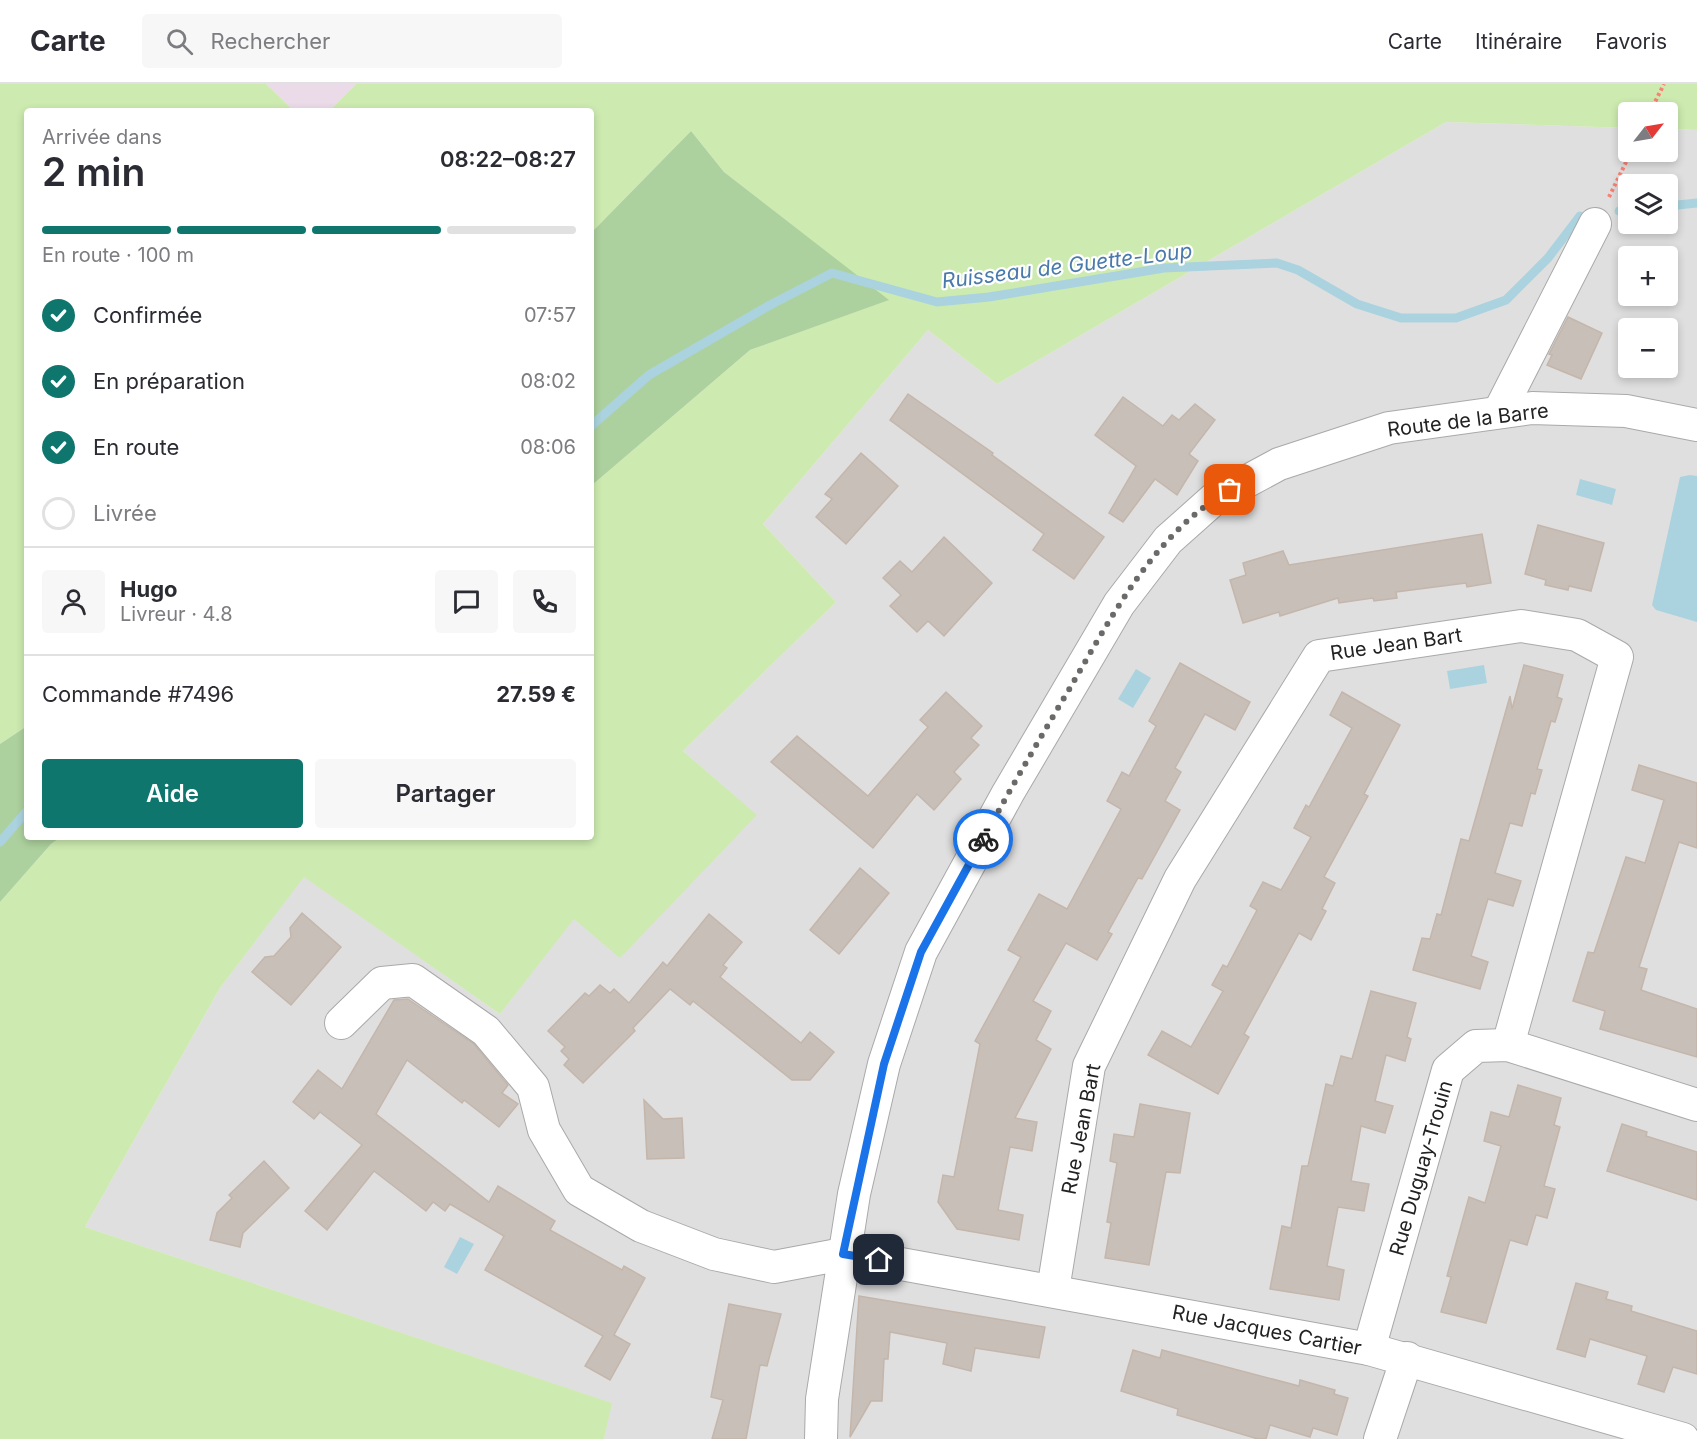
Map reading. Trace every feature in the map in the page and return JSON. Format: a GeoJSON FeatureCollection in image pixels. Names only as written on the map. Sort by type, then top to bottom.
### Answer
{"type":"FeatureCollection","features":[{"type":"Feature","properties":{"kind":"street"},"geometry":{"type":"LineString","coordinates":[[1499,412],[1595,224]]}},
{"type":"Feature","properties":{"kind":"street","name":"Route de la Barre"},"geometry":{"type":"LineString","coordinates":[[821,1439],[822,1399],[843,1254],[884,1064],[921,952],[1008,793],[1119,604],[1168,540],[1214,499],[1279,464],[1389,428],[1532,408],[1626,411],[1697,425]]}},
{"type":"Feature","properties":{"kind":"street","name":"Rue Jean Bart"},"geometry":{"type":"LineString","coordinates":[[1053,1290],[1089,1066],[1180,879],[1319,656],[1521,626],[1577,635],[1617,657],[1508,1045]]}},
{"type":"Feature","properties":{"kind":"street"},"geometry":{"type":"LineString","coordinates":[[341,1023],[382,982],[413,980],[486,1031],[533,1087],[544,1130],[579,1190],[641,1226],[714,1254],[774,1267],[843,1254]]}},
{"type":"Feature","properties":{"kind":"street","name":"Rue Duguay-Trouin"},"geometry":{"type":"LineString","coordinates":[[1369,1349],[1448,1070],[1476,1046],[1508,1045],[1697,1105]]}},
{"type":"Feature","properties":{"kind":"street","name":"Rue Jacques Cartier"},"geometry":{"type":"LineString","coordinates":[[843,1254],[1053,1290],[1369,1349],[1407,1358],[1683,1439]]}},
{"type":"Feature","properties":{"kind":"street"},"geometry":{"type":"LineString","coordinates":[[1380,1439],[1407,1358]]}},
{"type":"Feature","properties":{"kind":"path"},"geometry":{"type":"LineString","coordinates":[[1655,102],[1664,84]]}},
{"type":"Feature","properties":{"kind":"path"},"geometry":{"type":"LineString","coordinates":[[1595,224],[1626,162]]}},
{"type":"Feature","properties":{"kind":"shaded area"},"geometry":{"type":"Polygon","coordinates":[[[266,84],[356,84],[332,108],[291,108],[266,84]]]}},
{"type":"Feature","properties":{"kind":"shaded area"},"geometry":{"type":"Polygon","coordinates":[[[1446,122],[1618,128],[1618,162],[1678,162],[1678,129],[1697,130],[1697,1439],[604,1439],[611,1403],[85,1227],[220,988],[304,876],[500,1014],[574,918],[756,815],[683,751],[836,602],[763,524],[928,330],[997,384],[1446,122]]]}},
{"type":"Feature","properties":{"kind":"green space"},"geometry":{"type":"Polygon","coordinates":[[[0,84],[266,84],[291,108],[24,108],[24,728],[0,744],[0,84]]]}},
{"type":"Feature","properties":{"kind":"green space"},"geometry":{"type":"Polygon","coordinates":[[[356,84],[1697,84],[1697,130],[1678,129],[1678,102],[1618,102],[1618,128],[1446,122],[997,384],[928,330],[763,524],[836,602],[683,751],[757,815],[620,958],[574,919],[500,1014],[304,877],[220,988],[85,1227],[612,1403],[604,1439],[0,1439],[0,902],[57,840],[594,840],[594,483],[750,350],[888,300],[724,172],[691,131],[594,230],[594,108],[332,108],[356,84]]]}},
{"type":"Feature","properties":{"kind":"green space"},"geometry":{"type":"Polygon","coordinates":[[[691,131],[724,172],[889,300],[750,350],[594,483],[594,230],[691,131]]]}},
{"type":"Feature","properties":{"kind":"green space"},"geometry":{"type":"Polygon","coordinates":[[[24,728],[24,840],[57,840],[0,902],[0,744],[24,728]]]}},
{"type":"Feature","properties":{"kind":"water"},"geometry":{"type":"Polygon","coordinates":[[[1697,476],[1697,622],[1656,610],[1652,605],[1680,477],[1697,476]]]}},
{"type":"Feature","properties":{"kind":"water"},"geometry":{"type":"Polygon","coordinates":[[[1580,479],[1616,489],[1612,505],[1576,495],[1580,479]]]}},
{"type":"Feature","properties":{"kind":"water"},"geometry":{"type":"Polygon","coordinates":[[[1484,665],[1487,683],[1450,689],[1447,671],[1484,665]]]}},
{"type":"Feature","properties":{"kind":"water"},"geometry":{"type":"Polygon","coordinates":[[[1136,669],[1151,678],[1133,708],[1118,699],[1136,669]]]}},
{"type":"Feature","properties":{"kind":"water"},"geometry":{"type":"Polygon","coordinates":[[[460,1237],[474,1244],[457,1274],[444,1267],[460,1237]]]}},
{"type":"Feature","properties":{"kind":"building"},"geometry":{"type":"Polygon","coordinates":[[[1568,317],[1602,333],[1581,379],[1547,365],[1552,355],[1549,354],[1568,317]]]}},
{"type":"Feature","properties":{"kind":"building"},"geometry":{"type":"Polygon","coordinates":[[[908,394],[993,453],[992,455],[1104,537],[1074,579],[1033,550],[1044,534],[890,420],[908,394]]]}},
{"type":"Feature","properties":{"kind":"building"},"geometry":{"type":"Polygon","coordinates":[[[1123,397],[1163,426],[1172,415],[1179,420],[1195,404],[1215,420],[1189,454],[1198,461],[1177,495],[1155,479],[1123,522],[1109,513],[1136,466],[1095,435],[1123,397]]]}},
{"type":"Feature","properties":{"kind":"building"},"geometry":{"type":"Polygon","coordinates":[[[861,453],[898,486],[846,544],[816,517],[832,499],[825,494],[861,453]]]}},
{"type":"Feature","properties":{"kind":"building"},"geometry":{"type":"Polygon","coordinates":[[[1538,525],[1604,543],[1591,591],[1569,586],[1568,590],[1545,585],[1546,580],[1525,574],[1538,525]]]}},
{"type":"Feature","properties":{"kind":"building"},"geometry":{"type":"Polygon","coordinates":[[[1482,534],[1491,583],[1467,587],[1466,583],[1396,592],[1397,598],[1374,601],[1373,598],[1339,603],[1338,598],[1280,616],[1279,612],[1243,623],[1230,580],[1246,575],[1243,563],[1283,551],[1289,565],[1482,534]]]}},
{"type":"Feature","properties":{"kind":"building"},"geometry":{"type":"Polygon","coordinates":[[[944,537],[992,583],[944,636],[928,621],[917,632],[890,606],[901,595],[883,578],[900,561],[912,572],[944,537]]]}},
{"type":"Feature","properties":{"kind":"building"},"geometry":{"type":"Polygon","coordinates":[[[1180,663],[1250,702],[1235,730],[1205,714],[1175,768],[1181,772],[1165,801],[1180,810],[1142,879],[1138,878],[1108,932],[1112,934],[1097,960],[1066,943],[1033,1001],[1051,1011],[1036,1040],[1051,1049],[1015,1118],[1037,1122],[1032,1151],[1010,1147],[998,1210],[1023,1215],[1019,1240],[957,1229],[938,1202],[943,1175],[954,1177],[980,1044],[975,1041],[1021,957],[1008,950],[1039,894],[1067,909],[1121,809],[1107,801],[1122,772],[1129,776],[1156,726],[1149,721],[1180,663]]]}},
{"type":"Feature","properties":{"kind":"building"},"geometry":{"type":"Polygon","coordinates":[[[1524,665],[1563,675],[1557,697],[1562,699],[1555,722],[1551,721],[1537,769],[1542,770],[1535,794],[1531,793],[1522,826],[1510,823],[1495,873],[1521,881],[1513,906],[1488,899],[1471,956],[1488,962],[1480,989],[1413,970],[1422,938],[1430,939],[1437,914],[1441,915],[1461,839],[1469,841],[1510,696],[1512,709],[1524,665]]]}},
{"type":"Feature","properties":{"kind":"building"},"geometry":{"type":"Polygon","coordinates":[[[946,692],[982,726],[971,738],[979,745],[954,772],[961,779],[934,810],[917,794],[873,848],[771,762],[797,736],[868,796],[928,727],[920,720],[946,692]]]}},
{"type":"Feature","properties":{"kind":"building"},"geometry":{"type":"Polygon","coordinates":[[[1342,692],[1400,725],[1364,794],[1368,796],[1324,877],[1335,883],[1322,909],[1326,911],[1311,940],[1299,933],[1244,1034],[1249,1037],[1218,1094],[1148,1055],[1162,1031],[1191,1047],[1223,991],[1212,985],[1223,965],[1227,967],[1257,910],[1250,906],[1263,882],[1281,890],[1311,837],[1294,828],[1306,805],[1309,807],[1352,728],[1330,715],[1342,692]]]}},
{"type":"Feature","properties":{"kind":"building"},"geometry":{"type":"Polygon","coordinates":[[[1639,765],[1697,783],[1697,848],[1679,842],[1639,967],[1647,969],[1641,990],[1697,1009],[1697,1057],[1600,1029],[1605,1011],[1573,1001],[1588,952],[1594,953],[1626,857],[1645,863],[1664,800],[1632,790],[1639,765]]]}},
{"type":"Feature","properties":{"kind":"building"},"geometry":{"type":"Polygon","coordinates":[[[860,868],[889,893],[839,954],[810,930],[860,868]]]}},
{"type":"Feature","properties":{"kind":"building"},"geometry":{"type":"Polygon","coordinates":[[[302,913],[341,947],[291,1005],[252,972],[265,957],[274,956],[291,937],[290,928],[302,913]]]}},
{"type":"Feature","properties":{"kind":"building"},"geometry":{"type":"Polygon","coordinates":[[[709,914],[742,942],[723,965],[727,968],[720,977],[801,1043],[810,1032],[834,1052],[810,1080],[792,1080],[693,1001],[690,1005],[670,989],[633,1028],[635,1031],[583,1083],[564,1065],[569,1059],[561,1051],[565,1047],[548,1031],[585,993],[589,996],[600,985],[610,993],[614,989],[629,1003],[663,962],[667,966],[709,914]]]}},
{"type":"Feature","properties":{"kind":"building"},"geometry":{"type":"Polygon","coordinates":[[[1371,991],[1416,1003],[1407,1037],[1411,1039],[1405,1061],[1386,1055],[1375,1101],[1393,1106],[1385,1133],[1361,1126],[1351,1181],[1369,1184],[1364,1211],[1338,1207],[1327,1266],[1344,1270],[1339,1300],[1270,1289],[1282,1226],[1291,1228],[1302,1166],[1308,1166],[1326,1084],[1333,1086],[1341,1056],[1352,1059],[1371,991]]]}},
{"type":"Feature","properties":{"kind":"building"},"geometry":{"type":"Polygon","coordinates":[[[408,999],[474,1044],[508,1085],[502,1093],[518,1104],[499,1127],[464,1100],[462,1103],[407,1060],[376,1114],[489,1202],[498,1186],[555,1221],[550,1230],[622,1270],[624,1266],[645,1278],[614,1335],[630,1344],[610,1380],[585,1366],[603,1336],[485,1270],[504,1236],[450,1204],[445,1211],[433,1202],[426,1211],[374,1171],[327,1230],[305,1211],[362,1145],[320,1112],[314,1119],[293,1102],[318,1070],[342,1089],[394,1000],[408,999]]]}},
{"type":"Feature","properties":{"kind":"building"},"geometry":{"type":"Polygon","coordinates":[[[1518,1085],[1561,1098],[1554,1125],[1560,1127],[1544,1186],[1555,1189],[1547,1218],[1536,1215],[1527,1245],[1510,1240],[1486,1323],[1441,1312],[1451,1277],[1447,1276],[1469,1197],[1485,1203],[1501,1146],[1484,1141],[1491,1112],[1509,1117],[1518,1085]]]}},
{"type":"Feature","properties":{"kind":"building"},"geometry":{"type":"Polygon","coordinates":[[[644,1100],[663,1119],[682,1118],[684,1158],[647,1159],[644,1100]]]}},
{"type":"Feature","properties":{"kind":"building"},"geometry":{"type":"Polygon","coordinates":[[[1140,1104],[1190,1113],[1180,1173],[1166,1172],[1149,1265],[1105,1258],[1111,1223],[1107,1222],[1117,1163],[1110,1161],[1114,1134],[1134,1137],[1140,1104]]]}},
{"type":"Feature","properties":{"kind":"building"},"geometry":{"type":"Polygon","coordinates":[[[1622,1124],[1647,1132],[1646,1136],[1697,1152],[1697,1200],[1607,1171],[1622,1124]]]}},
{"type":"Feature","properties":{"kind":"building"},"geometry":{"type":"Polygon","coordinates":[[[264,1161],[289,1188],[243,1233],[240,1247],[210,1240],[217,1213],[232,1198],[229,1195],[264,1161]]]}},
{"type":"Feature","properties":{"kind":"building"},"geometry":{"type":"Polygon","coordinates":[[[1576,1283],[1608,1292],[1606,1299],[1632,1306],[1631,1311],[1697,1331],[1697,1374],[1673,1367],[1664,1392],[1638,1384],[1647,1356],[1590,1339],[1585,1357],[1557,1349],[1576,1283]]]}},
{"type":"Feature","properties":{"kind":"building"},"geometry":{"type":"Polygon","coordinates":[[[859,1296],[1045,1327],[1039,1358],[975,1348],[971,1371],[943,1364],[947,1343],[890,1332],[888,1359],[884,1359],[882,1401],[871,1401],[850,1437],[859,1296]]]}},
{"type":"Feature","properties":{"kind":"building"},"geometry":{"type":"Polygon","coordinates":[[[729,1304],[781,1314],[767,1366],[760,1365],[746,1439],[712,1439],[723,1400],[711,1397],[729,1304]]]}},
{"type":"Feature","properties":{"kind":"building"},"geometry":{"type":"Polygon","coordinates":[[[1133,1350],[1160,1358],[1162,1350],[1299,1386],[1300,1380],[1335,1390],[1334,1394],[1348,1398],[1337,1435],[1313,1428],[1310,1437],[1270,1425],[1266,1439],[1258,1439],[1177,1415],[1178,1409],[1121,1391],[1133,1350]]]}},
{"type":"Feature","properties":{"kind":"waterway","name":"Ruisseau de Guette-Loup"},"geometry":{"type":"LineString","coordinates":[[1678,205],[1697,203]]}},
{"type":"Feature","properties":{"kind":"waterway","name":"Ruisseau de Guette-Loup"},"geometry":{"type":"LineString","coordinates":[[594,423],[649,375],[770,305],[832,273],[937,302],[989,297],[1164,268],[1277,263],[1298,270],[1357,304],[1401,318],[1456,318],[1506,300],[1548,258],[1580,216]]}},
{"type":"Feature","properties":{"kind":"waterway","name":"Ruisseau de Guette-Loup"},"geometry":{"type":"LineString","coordinates":[[0,842],[24,814]]}},
{"type":"Feature","properties":{"kind":"way so far"},"geometry":{"type":"LineString","coordinates":[[983,839],[1119,604],[1168,540],[1214,499],[1230,490]]}},
{"type":"Feature","properties":{"kind":"route"},"geometry":{"type":"LineString","coordinates":[[879,1260],[843,1254],[854,1194],[884,1064],[921,952],[983,839]]}}]}
